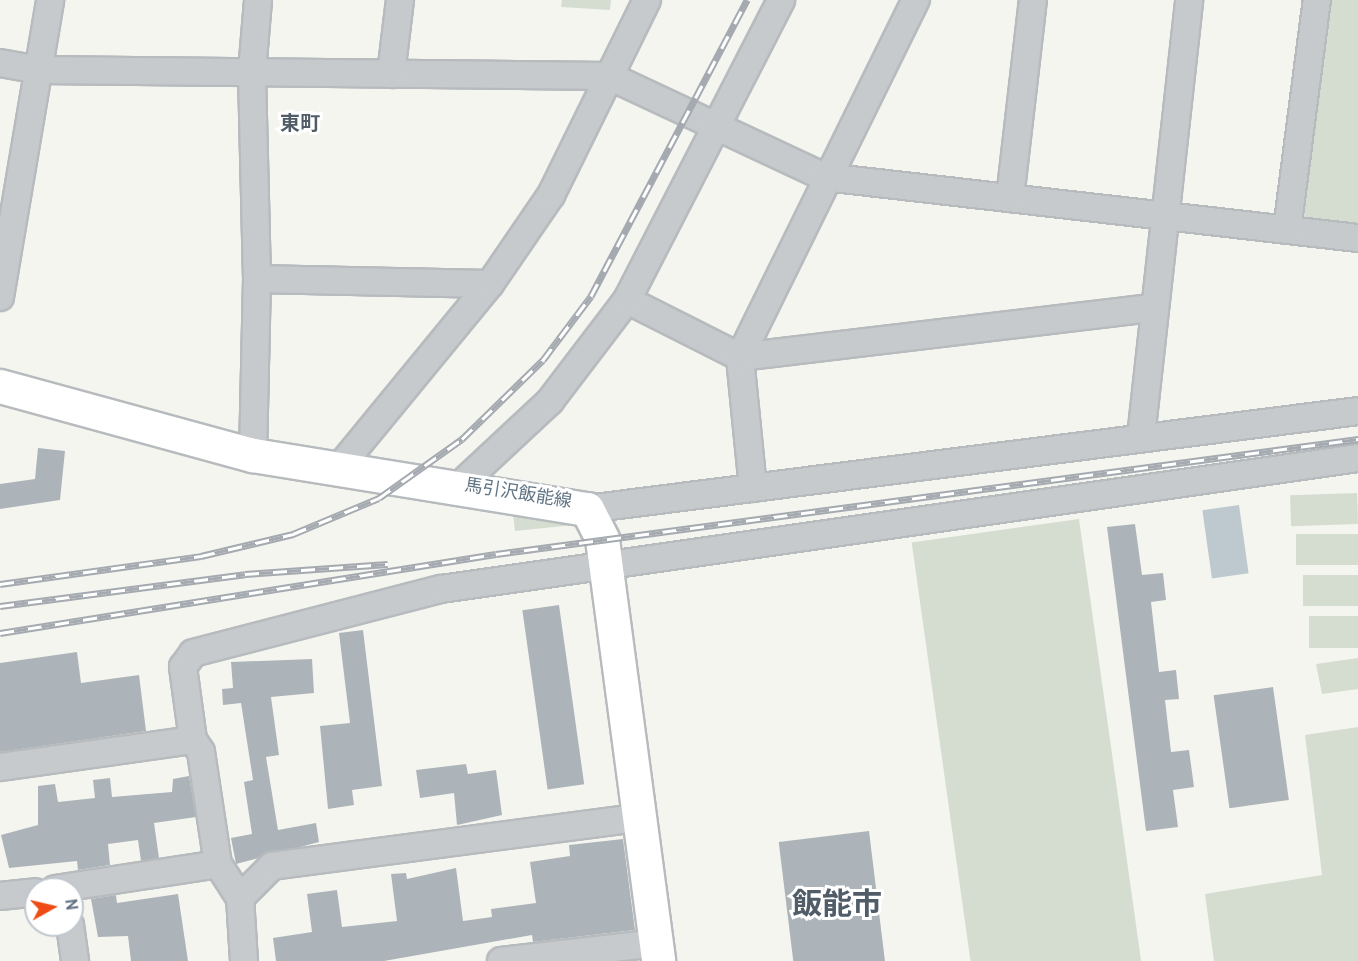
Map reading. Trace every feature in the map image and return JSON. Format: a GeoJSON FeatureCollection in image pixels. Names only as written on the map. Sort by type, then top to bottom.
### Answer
{"type":"FeatureCollection","features":[{"type":"Feature","properties":{"kind":"main road","name":"馬引沢飯能線"},"geometry":{"type":"LineString","coordinates":[[0,386],[253,455],[459,486],[587,509],[598,524],[606,565],[657,952]]}},
{"type":"Feature","properties":{"kind":"street"},"geometry":{"type":"LineString","coordinates":[[0,297],[4,255],[50,0]]}},
{"type":"Feature","properties":{"kind":"street"},"geometry":{"type":"LineString","coordinates":[[253,455],[258,279],[252,72],[258,0]]}},
{"type":"Feature","properties":{"kind":"street"},"geometry":{"type":"LineString","coordinates":[[391,74],[400,0]]}},
{"type":"Feature","properties":{"kind":"street"},"geometry":{"type":"LineString","coordinates":[[338,468],[490,284],[551,195],[647,0]]}},
{"type":"Feature","properties":{"kind":"street"},"geometry":{"type":"LineString","coordinates":[[459,486],[550,401],[627,300],[718,128],[781,0]]}},
{"type":"Feature","properties":{"kind":"street"},"geometry":{"type":"LineString","coordinates":[[753,488],[740,357],[825,177],[916,0]]}},
{"type":"Feature","properties":{"kind":"street"},"geometry":{"type":"LineString","coordinates":[[1010,198],[1033,0]]}},
{"type":"Feature","properties":{"kind":"street"},"geometry":{"type":"LineString","coordinates":[[1141,437],[1153,308],[1189,0]]}},
{"type":"Feature","properties":{"kind":"street"},"geometry":{"type":"LineString","coordinates":[[1287,230],[1317,0]]}},
{"type":"Feature","properties":{"kind":"street"},"geometry":{"type":"LineString","coordinates":[[0,63],[39,70],[609,76],[825,177],[1358,238]]}},
{"type":"Feature","properties":{"kind":"street"},"geometry":{"type":"LineString","coordinates":[[258,279],[490,284]]}},
{"type":"Feature","properties":{"kind":"street"},"geometry":{"type":"LineString","coordinates":[[627,300],[740,357],[1153,308]]}},
{"type":"Feature","properties":{"kind":"street"},"geometry":{"type":"LineString","coordinates":[[587,509],[1358,411]]}},
{"type":"Feature","properties":{"kind":"street"},"geometry":{"type":"LineString","coordinates":[[244,961],[240,898],[218,864],[201,752],[193,740],[183,667],[193,653],[441,590],[1358,458]]}},
{"type":"Feature","properties":{"kind":"street"},"geometry":{"type":"LineString","coordinates":[[0,767],[193,740]]}},
{"type":"Feature","properties":{"kind":"street"},"geometry":{"type":"LineString","coordinates":[[240,898],[256,877],[290,862],[639,818]]}},
{"type":"Feature","properties":{"kind":"street"},"geometry":{"type":"LineString","coordinates":[[84,885],[218,864]]}},
{"type":"Feature","properties":{"kind":"street"},"geometry":{"type":"LineString","coordinates":[[0,896],[24,893]]}},
{"type":"Feature","properties":{"kind":"street"},"geometry":{"type":"LineString","coordinates":[[71,937],[75,961]]}},
{"type":"Feature","properties":{"kind":"street"},"geometry":{"type":"LineString","coordinates":[[501,961],[657,952]]}},
{"type":"Feature","properties":{"kind":"shaded area"},"geometry":{"type":"Polygon","coordinates":[[[562,0],[611,0],[610,10],[561,7],[562,0]]]}},
{"type":"Feature","properties":{"kind":"shaded area"},"geometry":{"type":"Polygon","coordinates":[[[1317,0],[1358,0],[1358,238],[1287,230],[1317,0]]]}},
{"type":"Feature","properties":{"kind":"shaded area"},"geometry":{"type":"Polygon","coordinates":[[[1357,493],[1358,524],[1291,526],[1290,495],[1357,493]]]}},
{"type":"Feature","properties":{"kind":"shaded area"},"geometry":{"type":"Polygon","coordinates":[[[1239,505],[1249,573],[1212,578],[1202,510],[1239,505]]]}},
{"type":"Feature","properties":{"kind":"shaded area"},"geometry":{"type":"Polygon","coordinates":[[[513,514],[552,519],[574,525],[515,531],[513,514]]]}},
{"type":"Feature","properties":{"kind":"shaded area"},"geometry":{"type":"Polygon","coordinates":[[[1079,519],[1141,961],[970,961],[912,543],[1079,519]]]}},
{"type":"Feature","properties":{"kind":"shaded area"},"geometry":{"type":"Polygon","coordinates":[[[1296,534],[1358,534],[1358,565],[1296,565],[1296,534]]]}},
{"type":"Feature","properties":{"kind":"shaded area"},"geometry":{"type":"Polygon","coordinates":[[[1303,575],[1358,575],[1358,606],[1303,606],[1303,575]]]}},
{"type":"Feature","properties":{"kind":"shaded area"},"geometry":{"type":"Polygon","coordinates":[[[1309,616],[1358,616],[1358,648],[1309,648],[1309,616]]]}},
{"type":"Feature","properties":{"kind":"shaded area"},"geometry":{"type":"Polygon","coordinates":[[[1358,658],[1358,689],[1322,694],[1316,664],[1358,658]]]}},
{"type":"Feature","properties":{"kind":"shaded area"},"geometry":{"type":"Polygon","coordinates":[[[1358,727],[1358,961],[1214,961],[1205,894],[1322,875],[1305,735],[1358,727]]]}},
{"type":"Feature","properties":{"kind":"building"},"geometry":{"type":"Polygon","coordinates":[[[38,448],[65,451],[60,500],[0,509],[0,484],[35,479],[38,448]]]}},
{"type":"Feature","properties":{"kind":"building"},"geometry":{"type":"Polygon","coordinates":[[[1135,524],[1142,575],[1163,573],[1166,600],[1151,602],[1159,672],[1176,670],[1179,699],[1165,700],[1171,752],[1189,750],[1194,787],[1173,790],[1178,827],[1146,831],[1107,527],[1135,524]]]}},
{"type":"Feature","properties":{"kind":"building"},"geometry":{"type":"Polygon","coordinates":[[[559,605],[584,784],[548,789],[522,610],[559,605]]]}},
{"type":"Feature","properties":{"kind":"building"},"geometry":{"type":"Polygon","coordinates":[[[363,630],[382,786],[352,790],[354,805],[328,809],[320,726],[350,723],[339,633],[363,630]]]}},
{"type":"Feature","properties":{"kind":"building"},"geometry":{"type":"Polygon","coordinates":[[[77,652],[81,683],[139,675],[146,731],[0,752],[0,663],[77,652]]]}},
{"type":"Feature","properties":{"kind":"building"},"geometry":{"type":"Polygon","coordinates":[[[312,659],[314,693],[271,697],[279,755],[266,757],[278,830],[316,823],[319,842],[236,864],[231,838],[252,834],[244,782],[253,780],[241,703],[223,705],[222,689],[233,688],[231,662],[312,659]]]}},
{"type":"Feature","properties":{"kind":"building"},"geometry":{"type":"Polygon","coordinates":[[[1273,687],[1289,800],[1229,808],[1214,695],[1273,687]]]}},
{"type":"Feature","properties":{"kind":"building"},"geometry":{"type":"Polygon","coordinates":[[[466,764],[468,774],[496,770],[502,815],[457,825],[454,793],[420,798],[416,770],[466,764]]]}},
{"type":"Feature","properties":{"kind":"building"},"geometry":{"type":"Polygon","coordinates":[[[189,776],[196,817],[154,823],[159,858],[141,861],[138,840],[108,844],[110,865],[78,870],[77,861],[9,868],[1,835],[38,825],[38,786],[55,784],[58,802],[95,798],[93,780],[110,778],[112,797],[172,792],[173,779],[189,776]]]}},
{"type":"Feature","properties":{"kind":"building"},"geometry":{"type":"Polygon","coordinates":[[[869,831],[885,961],[793,961],[779,842],[869,831]]]}},
{"type":"Feature","properties":{"kind":"building"},"geometry":{"type":"Polygon","coordinates":[[[623,839],[635,930],[533,942],[532,935],[384,961],[276,961],[273,938],[312,932],[307,894],[337,890],[342,927],[397,921],[391,874],[406,873],[407,879],[456,868],[463,921],[492,917],[491,909],[536,903],[530,862],[570,856],[569,845],[623,839]]]}},
{"type":"Feature","properties":{"kind":"building"},"geometry":{"type":"Polygon","coordinates":[[[178,894],[188,961],[131,961],[128,936],[98,937],[91,899],[116,895],[117,903],[178,894]]]}},
{"type":"Feature","properties":{"kind":"railway"},"geometry":{"type":"LineString","coordinates":[[0,584],[201,556],[293,534],[379,498],[462,439],[543,360],[591,296],[747,0]]}},
{"type":"Feature","properties":{"kind":"railway"},"geometry":{"type":"LineString","coordinates":[[0,633],[496,554],[1358,439]]}},
{"type":"Feature","properties":{"kind":"railway"},"geometry":{"type":"LineString","coordinates":[[0,606],[245,574],[388,564]]}},
{"type":"Feature","properties":{"kind":"district","name":"東町"},"geometry":{"type":"Point","coordinates":[300,125]}},
{"type":"Feature","properties":{"kind":"district","name":"飯能市"},"geometry":{"type":"Point","coordinates":[837,907]}}]}
